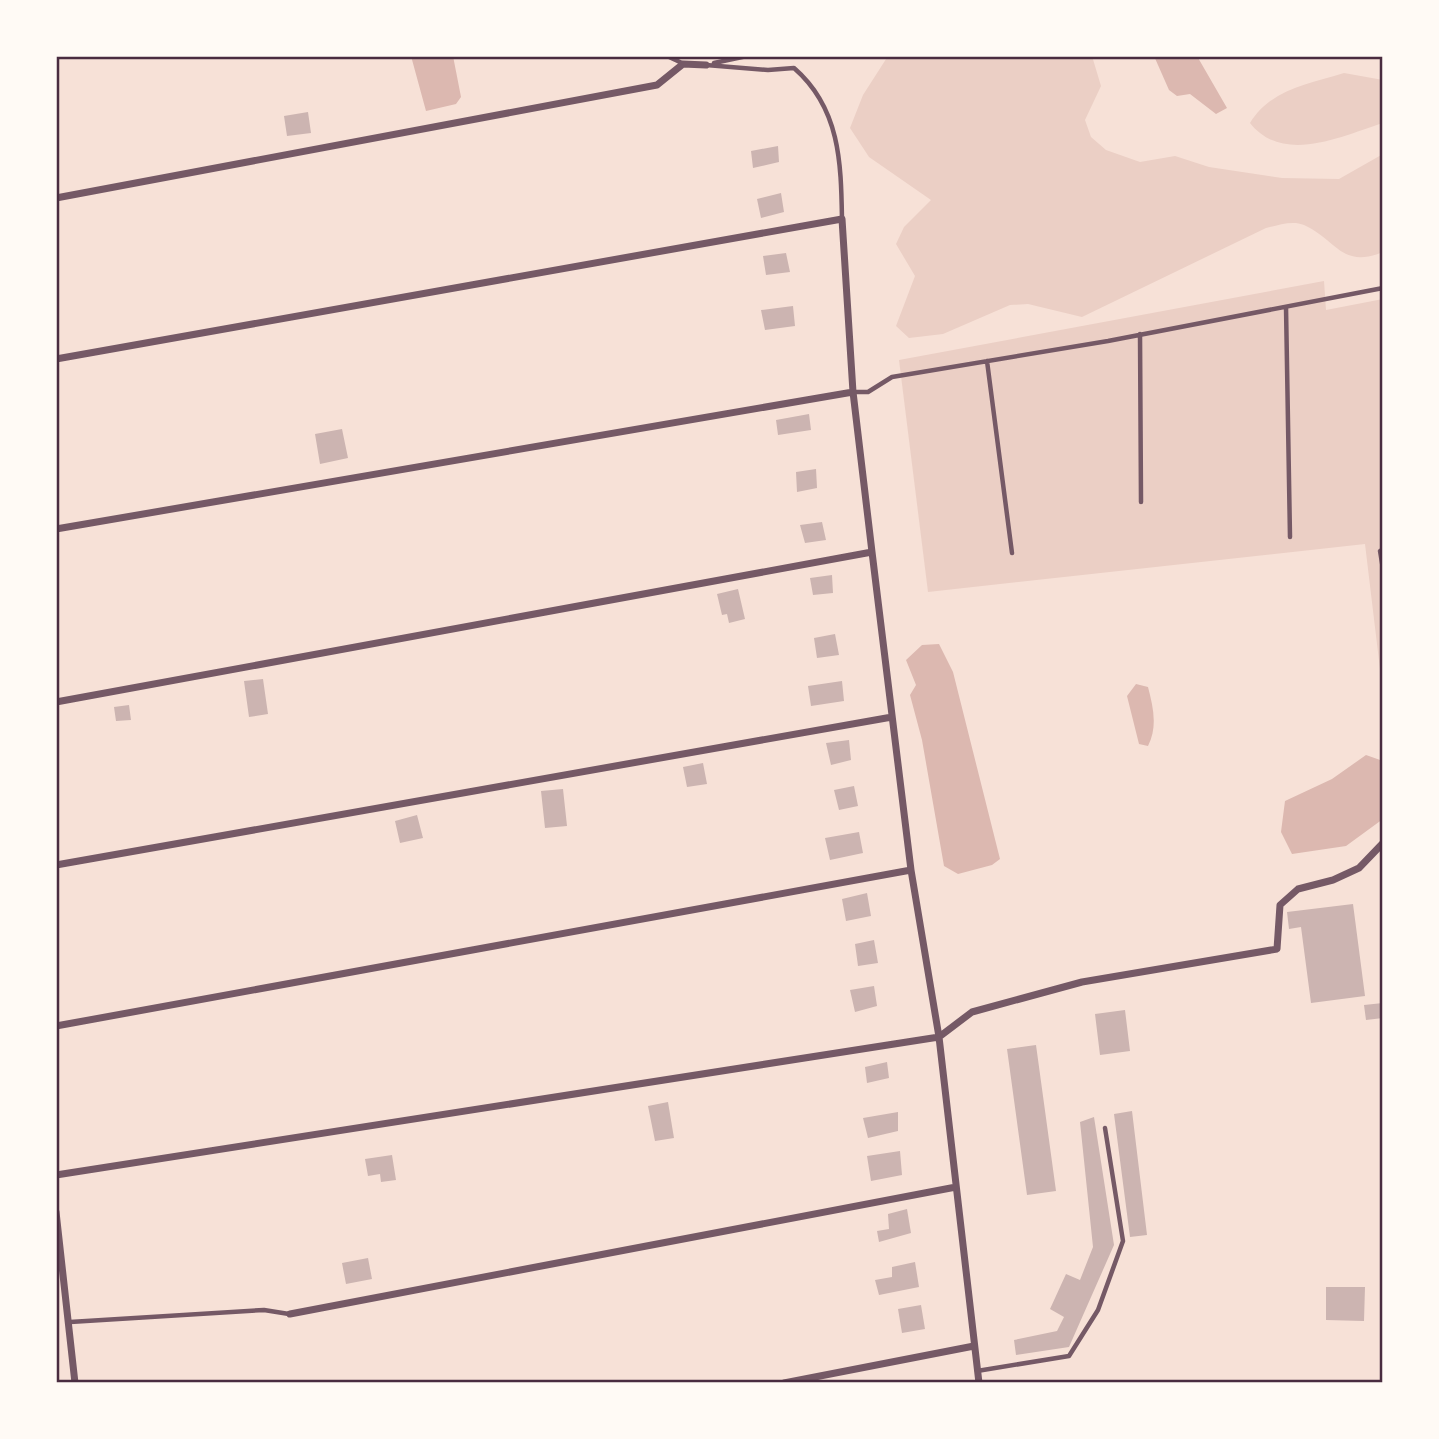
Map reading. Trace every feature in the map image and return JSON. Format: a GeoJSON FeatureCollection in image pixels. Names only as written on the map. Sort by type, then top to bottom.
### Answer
{"type":"FeatureCollection","features":[{"type":"Feature","properties":{"kind":"street"},"geometry":{"type":"LineString","coordinates":[[56,198],[657,85],[683,64],[706,65]]}},
{"type":"Feature","properties":{"kind":"street"},"geometry":{"type":"LineString","coordinates":[[56,359],[842,219],[853,391],[911,870],[939,1037],[979,1383]]}},
{"type":"Feature","properties":{"kind":"street"},"geometry":{"type":"LineString","coordinates":[[56,529],[853,391]]}},
{"type":"Feature","properties":{"kind":"street"},"geometry":{"type":"LineString","coordinates":[[56,702],[872,552]]}},
{"type":"Feature","properties":{"kind":"street"},"geometry":{"type":"LineString","coordinates":[[56,865],[892,718]]}},
{"type":"Feature","properties":{"kind":"street"},"geometry":{"type":"LineString","coordinates":[[56,1175],[939,1037],[972,1012],[1082,982],[1277,949],[1280,905],[1298,889],[1333,880],[1359,868],[1383,843]]}},
{"type":"Feature","properties":{"kind":"street"},"geometry":{"type":"LineString","coordinates":[[56,1026],[911,870]]}},
{"type":"Feature","properties":{"kind":"street"},"geometry":{"type":"LineString","coordinates":[[289,1314],[956,1187]]}},
{"type":"Feature","properties":{"kind":"street"},"geometry":{"type":"LineString","coordinates":[[56,1212],[75,1383]]}},
{"type":"Feature","properties":{"kind":"street"},"geometry":{"type":"LineString","coordinates":[[783,1383],[824,1379],[974,1346]]}},
{"type":"Feature","properties":{"kind":"lane"},"geometry":{"type":"LineString","coordinates":[[667,56],[683,64]]}},
{"type":"Feature","properties":{"kind":"lane"},"geometry":{"type":"LineString","coordinates":[[706,65],[747,56]]}},
{"type":"Feature","properties":{"kind":"lane"},"geometry":{"type":"LineString","coordinates":[[706,65],[768,70],[794,68],[809,80],[827,111],[841,157],[842,219]]}},
{"type":"Feature","properties":{"kind":"lane"},"geometry":{"type":"LineString","coordinates":[[853,391],[868,391],[892,377],[1383,288]]}},
{"type":"Feature","properties":{"kind":"lane"},"geometry":{"type":"LineString","coordinates":[[1286,307],[1290,537]]}},
{"type":"Feature","properties":{"kind":"lane"},"geometry":{"type":"LineString","coordinates":[[1140,334],[1141,502]]}},
{"type":"Feature","properties":{"kind":"lane"},"geometry":{"type":"LineString","coordinates":[[987,361],[1012,553]]}},
{"type":"Feature","properties":{"kind":"lane"},"geometry":{"type":"LineString","coordinates":[[1383,549],[1380,551],[1383,569]]}},
{"type":"Feature","properties":{"kind":"lane"},"geometry":{"type":"LineString","coordinates":[[977,1371],[1069,1356],[1098,1310],[1122,1241],[1105,1128]]}},
{"type":"Feature","properties":{"kind":"lane"},"geometry":{"type":"LineString","coordinates":[[70,1322],[264,1310],[289,1314]]}},
{"type":"Feature","properties":{"kind":"shaded area"},"geometry":{"type":"Polygon","coordinates":[[[411,56],[453,56],[461,97],[456,104],[426,111],[411,56]]]}},
{"type":"Feature","properties":{"kind":"shaded area"},"geometry":{"type":"Polygon","coordinates":[[[888,56],[1092,56],[1101,86],[1085,120],[1091,137],[1106,150],[1140,162],[1175,156],[1209,167],[1282,178],[1339,179],[1383,154],[1383,252],[1358,257],[1348,255],[1304,225],[1285,224],[1266,228],[1082,317],[1028,304],[1010,305],[943,334],[909,338],[896,326],[915,276],[896,244],[904,227],[931,200],[869,157],[850,128],[863,95],[888,56]]]}},
{"type":"Feature","properties":{"kind":"shaded area"},"geometry":{"type":"Polygon","coordinates":[[[1154,56],[1197,56],[1227,108],[1216,114],[1190,94],[1177,96],[1169,90],[1154,56]]]}},
{"type":"Feature","properties":{"kind":"shaded area"},"geometry":{"type":"Polygon","coordinates":[[[1344,73],[1383,80],[1383,123],[1332,140],[1296,145],[1279,143],[1264,136],[1250,123],[1268,102],[1279,95],[1344,73]]]}},
{"type":"Feature","properties":{"kind":"shaded area"},"geometry":{"type":"Polygon","coordinates":[[[1324,281],[1326,310],[1383,299],[1383,694],[1365,544],[928,592],[899,360],[1324,281]]]}},
{"type":"Feature","properties":{"kind":"shaded area"},"geometry":{"type":"Polygon","coordinates":[[[939,644],[953,672],[1000,859],[992,865],[958,874],[944,866],[922,740],[910,695],[916,685],[906,660],[922,645],[939,644]]]}},
{"type":"Feature","properties":{"kind":"shaded area"},"geometry":{"type":"Polygon","coordinates":[[[1136,684],[1148,687],[1152,702],[1154,724],[1148,746],[1139,744],[1127,696],[1136,684]]]}},
{"type":"Feature","properties":{"kind":"shaded area"},"geometry":{"type":"Polygon","coordinates":[[[1366,755],[1383,761],[1383,819],[1346,846],[1292,854],[1281,832],[1285,801],[1332,779],[1366,755]]]}},
{"type":"Feature","properties":{"kind":"building"},"geometry":{"type":"Polygon","coordinates":[[[308,112],[311,133],[287,136],[284,116],[308,112]]]}},
{"type":"Feature","properties":{"kind":"building"},"geometry":{"type":"Polygon","coordinates":[[[778,146],[779,162],[753,168],[751,151],[778,146]]]}},
{"type":"Feature","properties":{"kind":"building"},"geometry":{"type":"Polygon","coordinates":[[[781,193],[784,212],[761,218],[757,199],[781,193]]]}},
{"type":"Feature","properties":{"kind":"building"},"geometry":{"type":"Polygon","coordinates":[[[786,253],[790,272],[766,275],[763,256],[786,253]]]}},
{"type":"Feature","properties":{"kind":"building"},"geometry":{"type":"Polygon","coordinates":[[[793,306],[795,326],[765,330],[761,310],[793,306]]]}},
{"type":"Feature","properties":{"kind":"building"},"geometry":{"type":"Polygon","coordinates":[[[809,414],[811,430],[778,435],[776,420],[809,414]]]}},
{"type":"Feature","properties":{"kind":"building"},"geometry":{"type":"Polygon","coordinates":[[[342,429],[348,458],[320,464],[315,434],[342,429]]]}},
{"type":"Feature","properties":{"kind":"building"},"geometry":{"type":"Polygon","coordinates":[[[816,469],[817,488],[797,492],[796,472],[816,469]]]}},
{"type":"Feature","properties":{"kind":"building"},"geometry":{"type":"Polygon","coordinates":[[[822,522],[826,540],[805,543],[800,525],[822,522]]]}},
{"type":"Feature","properties":{"kind":"building"},"geometry":{"type":"Polygon","coordinates":[[[832,575],[833,593],[813,595],[810,578],[832,575]]]}},
{"type":"Feature","properties":{"kind":"building"},"geometry":{"type":"Polygon","coordinates":[[[738,589],[745,619],[729,623],[727,614],[722,615],[717,594],[738,589]]]}},
{"type":"Feature","properties":{"kind":"building"},"geometry":{"type":"Polygon","coordinates":[[[835,634],[839,655],[817,658],[814,638],[835,634]]]}},
{"type":"Feature","properties":{"kind":"building"},"geometry":{"type":"Polygon","coordinates":[[[263,679],[268,714],[249,717],[244,681],[263,679]]]}},
{"type":"Feature","properties":{"kind":"building"},"geometry":{"type":"Polygon","coordinates":[[[842,681],[844,701],[811,706],[808,686],[842,681]]]}},
{"type":"Feature","properties":{"kind":"building"},"geometry":{"type":"Polygon","coordinates":[[[129,705],[131,720],[116,721],[114,707],[129,705]]]}},
{"type":"Feature","properties":{"kind":"building"},"geometry":{"type":"Polygon","coordinates":[[[849,740],[851,760],[831,765],[826,743],[849,740]]]}},
{"type":"Feature","properties":{"kind":"building"},"geometry":{"type":"Polygon","coordinates":[[[703,763],[707,784],[687,787],[683,767],[703,763]]]}},
{"type":"Feature","properties":{"kind":"building"},"geometry":{"type":"Polygon","coordinates":[[[854,786],[858,806],[839,810],[834,790],[854,786]]]}},
{"type":"Feature","properties":{"kind":"building"},"geometry":{"type":"Polygon","coordinates":[[[563,789],[567,826],[545,828],[541,791],[563,789]]]}},
{"type":"Feature","properties":{"kind":"building"},"geometry":{"type":"Polygon","coordinates":[[[417,815],[423,838],[400,843],[395,821],[417,815]]]}},
{"type":"Feature","properties":{"kind":"building"},"geometry":{"type":"Polygon","coordinates":[[[859,832],[863,853],[830,860],[825,838],[859,832]]]}},
{"type":"Feature","properties":{"kind":"building"},"geometry":{"type":"Polygon","coordinates":[[[867,893],[871,916],[846,921],[842,899],[867,893]]]}},
{"type":"Feature","properties":{"kind":"building"},"geometry":{"type":"Polygon","coordinates":[[[1353,904],[1365,996],[1311,1003],[1301,927],[1289,929],[1287,912],[1353,904]]]}},
{"type":"Feature","properties":{"kind":"building"},"geometry":{"type":"Polygon","coordinates":[[[874,940],[878,963],[858,966],[855,944],[874,940]]]}},
{"type":"Feature","properties":{"kind":"building"},"geometry":{"type":"Polygon","coordinates":[[[874,986],[877,1006],[855,1012],[850,990],[874,986]]]}},
{"type":"Feature","properties":{"kind":"building"},"geometry":{"type":"Polygon","coordinates":[[[1383,1003],[1383,1018],[1366,1020],[1364,1005],[1383,1003]]]}},
{"type":"Feature","properties":{"kind":"building"},"geometry":{"type":"Polygon","coordinates":[[[1125,1010],[1130,1051],[1100,1055],[1095,1014],[1125,1010]]]}},
{"type":"Feature","properties":{"kind":"building"},"geometry":{"type":"Polygon","coordinates":[[[1036,1045],[1056,1191],[1027,1195],[1007,1049],[1036,1045]]]}},
{"type":"Feature","properties":{"kind":"building"},"geometry":{"type":"Polygon","coordinates":[[[887,1062],[889,1078],[867,1083],[865,1067],[887,1062]]]}},
{"type":"Feature","properties":{"kind":"building"},"geometry":{"type":"Polygon","coordinates":[[[668,1102],[674,1138],[655,1141],[648,1106],[668,1102]]]}},
{"type":"Feature","properties":{"kind":"building"},"geometry":{"type":"Polygon","coordinates":[[[1132,1111],[1147,1235],[1130,1237],[1114,1114],[1132,1111]]]}},
{"type":"Feature","properties":{"kind":"building"},"geometry":{"type":"Polygon","coordinates":[[[898,1112],[898,1131],[868,1138],[863,1118],[898,1112]]]}},
{"type":"Feature","properties":{"kind":"building"},"geometry":{"type":"Polygon","coordinates":[[[1094,1117],[1114,1245],[1069,1347],[1016,1355],[1014,1340],[1057,1331],[1064,1317],[1050,1309],[1066,1274],[1080,1280],[1093,1247],[1080,1122],[1094,1117]]]}},
{"type":"Feature","properties":{"kind":"building"},"geometry":{"type":"Polygon","coordinates":[[[900,1151],[902,1175],[871,1181],[867,1156],[900,1151]]]}},
{"type":"Feature","properties":{"kind":"building"},"geometry":{"type":"Polygon","coordinates":[[[392,1155],[396,1180],[381,1182],[380,1174],[368,1176],[365,1159],[392,1155]]]}},
{"type":"Feature","properties":{"kind":"building"},"geometry":{"type":"Polygon","coordinates":[[[907,1209],[911,1233],[879,1242],[877,1231],[889,1229],[888,1214],[907,1209]]]}},
{"type":"Feature","properties":{"kind":"building"},"geometry":{"type":"Polygon","coordinates":[[[368,1258],[372,1279],[346,1284],[342,1263],[368,1258]]]}},
{"type":"Feature","properties":{"kind":"building"},"geometry":{"type":"Polygon","coordinates":[[[915,1262],[919,1287],[879,1295],[875,1280],[892,1277],[892,1267],[915,1262]]]}},
{"type":"Feature","properties":{"kind":"building"},"geometry":{"type":"Polygon","coordinates":[[[1326,1287],[1365,1287],[1364,1321],[1326,1320],[1326,1287]]]}},
{"type":"Feature","properties":{"kind":"building"},"geometry":{"type":"Polygon","coordinates":[[[921,1305],[925,1329],[902,1333],[898,1309],[921,1305]]]}}]}
